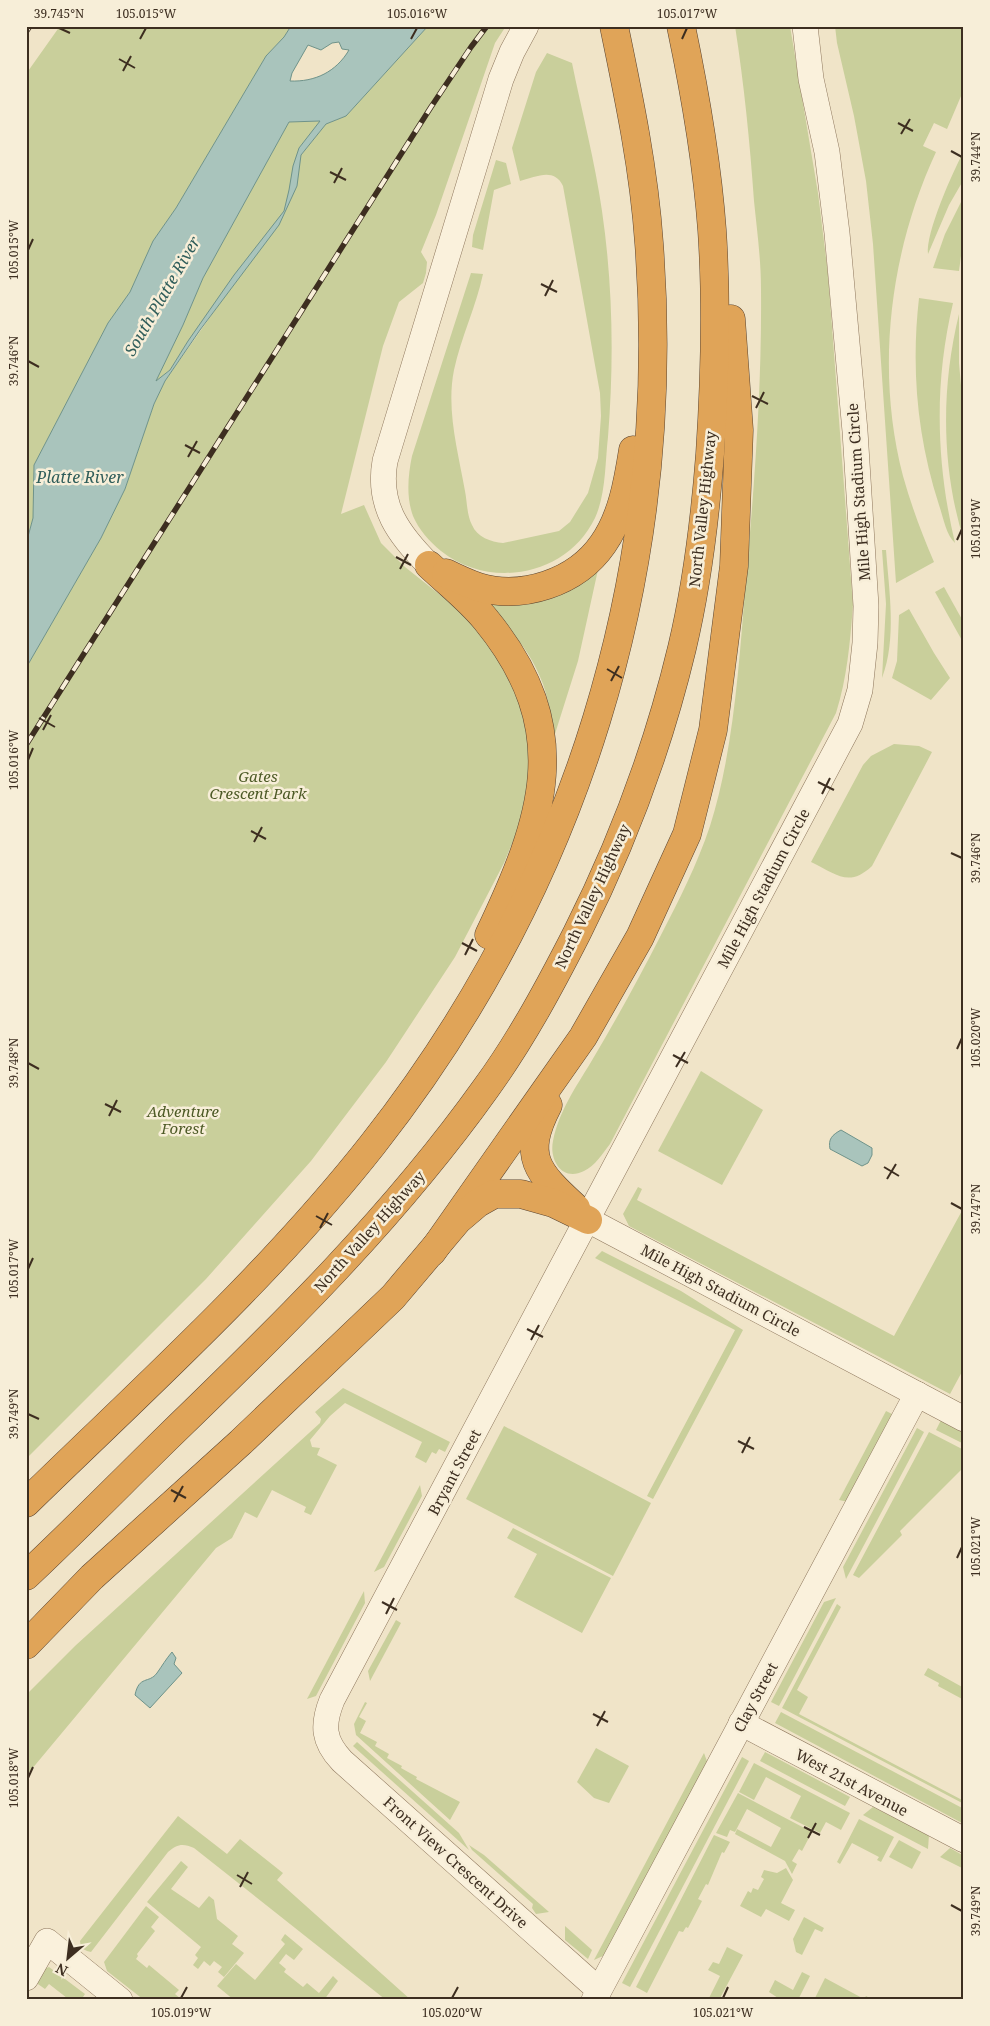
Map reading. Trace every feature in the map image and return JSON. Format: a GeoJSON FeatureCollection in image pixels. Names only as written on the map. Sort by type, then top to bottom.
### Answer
{"type":"FeatureCollection","features":[{"type":"Feature","properties":{"kind":"highway"},"geometry":{"type":"LineString","coordinates":[[26,1504],[208,1326],[279,1253],[332,1195],[370,1148],[442,1050],[501,949],[524,904],[575,783],[609,682],[622,627],[645,496],[652,427],[654,365],[650,244],[636,138],[614,26]]}},
{"type":"Feature","properties":{"kind":"highway","name":"North Valley Highway"},"geometry":{"type":"LineString","coordinates":[[26,1576],[244,1364],[363,1240],[413,1183],[490,1083],[563,961],[595,898],[636,800],[656,742],[683,645],[696,580],[706,505],[714,354],[715,288],[706,178],[691,74],[681,26]]}},
{"type":"Feature","properties":{"kind":"highway"},"geometry":{"type":"LineString","coordinates":[[588,1220],[546,1177],[533,1152],[534,1138],[540,1120],[592,1021],[640,937],[687,834],[714,730],[734,566],[739,430],[729,290],[706,178]]}},
{"type":"Feature","properties":{"kind":"highway"},"geometry":{"type":"LineString","coordinates":[[429,565],[478,587],[504,591],[530,590],[566,577],[585,563],[603,544],[620,511],[634,448],[650,244]]}},
{"type":"Feature","properties":{"kind":"highway"},"geometry":{"type":"LineString","coordinates":[[370,1148],[423,1065],[460,996],[498,916],[532,830],[542,782],[544,757],[540,726],[528,686],[517,665],[486,619],[429,565]]}},
{"type":"Feature","properties":{"kind":"highway"},"geometry":{"type":"LineString","coordinates":[[432,1252],[592,1021]]}},
{"type":"Feature","properties":{"kind":"highway"},"geometry":{"type":"LineString","coordinates":[[26,1645],[92,1577],[240,1442],[393,1297],[458,1220],[478,1202],[494,1194],[521,1194],[553,1203],[588,1220]]}},
{"type":"Feature","properties":{"kind":"street"},"geometry":{"type":"LineString","coordinates":[[429,565],[411,547],[398,530],[389,511],[383,481],[385,461],[501,79],[512,52],[526,26]]}},
{"type":"Feature","properties":{"kind":"street","name":"Mile High Stadium Circle"},"geometry":{"type":"LineString","coordinates":[[805,26],[811,79],[827,152],[855,431],[866,606],[865,643],[860,690],[850,724],[588,1220],[964,1419]]}},
{"type":"Feature","properties":{"kind":"street","name":"Bryant Street"},"geometry":{"type":"LineString","coordinates":[[326,1726],[326,1719],[332,1700],[588,1220]]}},
{"type":"Feature","properties":{"kind":"street","name":"Clay Street"},"geometry":{"type":"LineString","coordinates":[[597,1995],[917,1394]]}},
{"type":"Feature","properties":{"kind":"street","name":"West 21st Avenue"},"geometry":{"type":"LineString","coordinates":[[741,1723],[964,1840]]}},
{"type":"Feature","properties":{"kind":"street","name":"Front View Crescent Drive"},"geometry":{"type":"LineString","coordinates":[[326,1726],[328,1742],[342,1761],[597,1995]]}},
{"type":"Feature","properties":{"kind":"street"},"geometry":{"type":"LineString","coordinates":[[26,1978],[46,1941],[120,2000]]}},
{"type":"Feature","properties":{"kind":"green space"},"geometry":{"type":"Polygon","coordinates":[[[60,26],[291,26],[284,37],[266,56],[176,208],[153,241],[130,292],[108,323],[34,465],[33,518],[26,544],[26,74],[60,26]]]}},
{"type":"Feature","properties":{"kind":"green space","name":"Gates Crescent Park"},"geometry":{"type":"Polygon","coordinates":[[[428,26],[506,26],[495,43],[436,215],[421,252],[427,262],[423,283],[399,302],[383,346],[341,514],[364,505],[381,543],[405,567],[463,613],[490,642],[526,715],[531,782],[520,824],[504,863],[455,957],[386,1062],[311,1161],[206,1279],[26,1459],[26,668],[101,538],[125,489],[154,404],[165,381],[244,269],[188,341],[170,370],[155,382],[183,325],[203,278],[289,122],[321,121],[299,148],[301,155],[326,124],[346,116],[428,26]]]}},
{"type":"Feature","properties":{"kind":"green space"},"geometry":{"type":"Polygon","coordinates":[[[735,26],[790,26],[818,193],[828,274],[853,605],[848,660],[836,713],[610,1144],[588,1169],[576,1174],[569,1174],[559,1167],[553,1155],[553,1141],[559,1120],[644,967],[694,868],[710,826],[718,798],[730,740],[737,679],[757,440],[761,327],[759,245],[751,157],[735,26]]]}},
{"type":"Feature","properties":{"kind":"green space"},"geometry":{"type":"Polygon","coordinates":[[[835,26],[964,26],[964,89],[947,129],[934,123],[923,146],[936,152],[920,190],[908,229],[898,270],[892,311],[889,353],[894,435],[906,487],[934,562],[896,583],[873,244],[866,181],[835,26]]]}},
{"type":"Feature","properties":{"kind":"green space"},"geometry":{"type":"Polygon","coordinates":[[[547,53],[572,63],[599,193],[606,239],[610,296],[612,352],[610,409],[603,489],[595,518],[582,538],[566,553],[547,564],[526,571],[504,573],[482,570],[461,563],[432,543],[421,531],[413,516],[409,501],[409,478],[412,456],[471,273],[483,274],[457,358],[451,400],[456,446],[470,521],[477,533],[485,538],[503,543],[559,531],[570,522],[588,493],[598,458],[601,416],[600,393],[563,186],[559,180],[550,175],[520,181],[512,148],[536,72],[547,53]]]}},
{"type":"Feature","properties":{"kind":"green space"},"geometry":{"type":"Polygon","coordinates":[[[964,151],[964,179],[949,205],[928,254],[928,245],[935,218],[964,151]]]}},
{"type":"Feature","properties":{"kind":"green space"},"geometry":{"type":"Polygon","coordinates":[[[496,160],[506,163],[511,184],[494,190],[483,250],[472,247],[473,235],[496,160]]]}},
{"type":"Feature","properties":{"kind":"green space"},"geometry":{"type":"Polygon","coordinates":[[[964,196],[964,233],[959,271],[933,268],[945,234],[964,196]]]}},
{"type":"Feature","properties":{"kind":"green space"},"geometry":{"type":"Polygon","coordinates":[[[919,298],[953,303],[943,363],[940,423],[944,483],[955,543],[947,530],[931,479],[921,428],[916,376],[919,298]]]}},
{"type":"Feature","properties":{"kind":"green space"},"geometry":{"type":"Polygon","coordinates":[[[959,314],[959,363],[964,419],[964,541],[951,485],[946,428],[949,370],[959,314]]]}},
{"type":"Feature","properties":{"kind":"green space"},"geometry":{"type":"Polygon","coordinates":[[[882,550],[886,550],[891,631],[887,663],[882,678],[886,604],[882,550]]]}},
{"type":"Feature","properties":{"kind":"green space"},"geometry":{"type":"Polygon","coordinates":[[[601,556],[578,661],[554,737],[550,710],[543,684],[520,642],[487,608],[461,588],[494,598],[601,556]]]}},
{"type":"Feature","properties":{"kind":"green space"},"geometry":{"type":"Polygon","coordinates":[[[944,587],[964,623],[964,644],[935,592],[944,587]]]}},
{"type":"Feature","properties":{"kind":"green space"},"geometry":{"type":"Polygon","coordinates":[[[909,609],[950,678],[931,700],[892,678],[897,661],[899,615],[909,609]]]}},
{"type":"Feature","properties":{"kind":"green space"},"geometry":{"type":"Polygon","coordinates":[[[894,744],[919,746],[932,752],[872,866],[864,873],[849,878],[842,877],[811,862],[863,765],[871,756],[894,744]]]}},
{"type":"Feature","properties":{"kind":"green space"},"geometry":{"type":"Polygon","coordinates":[[[701,1071],[763,1110],[722,1185],[658,1151],[701,1071]]]}},
{"type":"Feature","properties":{"kind":"green space"},"geometry":{"type":"Polygon","coordinates":[[[638,1187],[642,1189],[637,1200],[894,1336],[964,1207],[964,1368],[950,1394],[629,1226],[623,1214],[638,1187]]]}},
{"type":"Feature","properties":{"kind":"green space"},"geometry":{"type":"Polygon","coordinates":[[[602,1251],[681,1291],[743,1330],[653,1499],[647,1496],[735,1330],[595,1258],[602,1251]]]}},
{"type":"Feature","properties":{"kind":"green space"},"geometry":{"type":"Polygon","coordinates":[[[343,1388],[450,1442],[445,1452],[439,1449],[436,1454],[432,1452],[426,1463],[415,1457],[422,1442],[345,1403],[330,1416],[310,1440],[312,1447],[320,1448],[317,1455],[337,1465],[311,1515],[304,1512],[306,1507],[272,1490],[257,1518],[245,1512],[232,1538],[216,1548],[26,1776],[26,1695],[75,1646],[320,1423],[321,1419],[315,1412],[343,1388]]]}},
{"type":"Feature","properties":{"kind":"green space"},"geometry":{"type":"Polygon","coordinates":[[[886,1411],[894,1415],[848,1502],[839,1500],[886,1411]]]}},
{"type":"Feature","properties":{"kind":"green space"},"geometry":{"type":"Polygon","coordinates":[[[941,1420],[964,1432],[964,1444],[936,1430],[941,1420]]]}},
{"type":"Feature","properties":{"kind":"green space"},"geometry":{"type":"Polygon","coordinates":[[[504,1426],[651,1503],[613,1576],[466,1499],[504,1426]]]}},
{"type":"Feature","properties":{"kind":"green space"},"geometry":{"type":"Polygon","coordinates":[[[917,1428],[924,1432],[846,1579],[843,1567],[917,1428]]]}},
{"type":"Feature","properties":{"kind":"green space"},"geometry":{"type":"Polygon","coordinates":[[[929,1432],[964,1450],[964,1470],[962,1469],[900,1531],[902,1535],[859,1578],[853,1575],[929,1432]]]}},
{"type":"Feature","properties":{"kind":"green space"},"geometry":{"type":"Polygon","coordinates":[[[420,1485],[422,1496],[384,1567],[374,1572],[420,1485]]]}},
{"type":"Feature","properties":{"kind":"green space"},"geometry":{"type":"Polygon","coordinates":[[[513,1528],[611,1578],[582,1633],[514,1597],[537,1554],[507,1538],[513,1528]]]}},
{"type":"Feature","properties":{"kind":"green space"},"geometry":{"type":"Polygon","coordinates":[[[364,1591],[365,1603],[316,1696],[307,1699],[364,1591]]]}},
{"type":"Feature","properties":{"kind":"green space"},"geometry":{"type":"Polygon","coordinates":[[[836,1598],[779,1706],[771,1702],[824,1602],[836,1598]]]}},
{"type":"Feature","properties":{"kind":"green space"},"geometry":{"type":"Polygon","coordinates":[[[837,1604],[841,1607],[797,1690],[808,1697],[799,1714],[964,1801],[964,1804],[782,1708],[837,1604]]]}},
{"type":"Feature","properties":{"kind":"green space"},"geometry":{"type":"Polygon","coordinates":[[[396,1620],[401,1623],[370,1681],[368,1671],[396,1620]]]}},
{"type":"Feature","properties":{"kind":"green space"},"geometry":{"type":"Polygon","coordinates":[[[928,1668],[964,1688],[964,1700],[938,1686],[939,1683],[924,1675],[928,1668]]]}},
{"type":"Feature","properties":{"kind":"green space"},"geometry":{"type":"Polygon","coordinates":[[[365,1702],[367,1703],[359,1717],[366,1721],[360,1733],[377,1742],[375,1746],[389,1754],[387,1758],[402,1766],[401,1768],[417,1777],[416,1779],[460,1802],[450,1820],[356,1735],[354,1724],[365,1702]]]}},
{"type":"Feature","properties":{"kind":"green space"},"geometry":{"type":"Polygon","coordinates":[[[781,1712],[964,1809],[964,1824],[775,1723],[781,1712]]]}},
{"type":"Feature","properties":{"kind":"green space"},"geometry":{"type":"Polygon","coordinates":[[[357,1742],[459,1833],[469,1850],[353,1746],[357,1742]]]}},
{"type":"Feature","properties":{"kind":"green space"},"geometry":{"type":"Polygon","coordinates":[[[596,1748],[629,1766],[609,1803],[594,1798],[577,1782],[596,1748]]]}},
{"type":"Feature","properties":{"kind":"green space"},"geometry":{"type":"Polygon","coordinates":[[[765,1752],[850,1797],[845,1806],[760,1761],[765,1752]]]}},
{"type":"Feature","properties":{"kind":"green space"},"geometry":{"type":"Polygon","coordinates":[[[704,1753],[708,1764],[605,1955],[594,1960],[704,1753]]]}},
{"type":"Feature","properties":{"kind":"green space"},"geometry":{"type":"Polygon","coordinates":[[[742,1757],[749,1761],[630,1987],[622,1983],[742,1757]]]}},
{"type":"Feature","properties":{"kind":"green space"},"geometry":{"type":"Polygon","coordinates":[[[754,1763],[850,1813],[841,1830],[826,1822],[820,1833],[790,1818],[801,1796],[766,1777],[754,1800],[739,1792],[754,1763]]]}},
{"type":"Feature","properties":{"kind":"green space"},"geometry":{"type":"Polygon","coordinates":[[[738,1793],[812,1832],[802,1851],[799,1849],[792,1861],[797,1864],[792,1874],[785,1861],[735,1834],[737,1829],[771,1847],[781,1828],[747,1809],[735,1832],[730,1830],[727,1837],[716,1833],[738,1793]]]}},
{"type":"Feature","properties":{"kind":"green space"},"geometry":{"type":"Polygon","coordinates":[[[873,1807],[929,1835],[928,1849],[863,1815],[873,1807]]]}},
{"type":"Feature","properties":{"kind":"green space"},"geometry":{"type":"Polygon","coordinates":[[[178,1816],[227,1854],[240,1839],[283,1873],[277,1880],[411,2000],[386,2000],[194,1848],[187,1845],[174,1847],[168,1852],[91,1952],[81,1948],[80,1941],[178,1816]]]}},
{"type":"Feature","properties":{"kind":"green space"},"geometry":{"type":"Polygon","coordinates":[[[859,1819],[894,1837],[881,1862],[877,1860],[879,1857],[852,1843],[840,1864],[837,1862],[859,1819]]]}},
{"type":"Feature","properties":{"kind":"green space"},"geometry":{"type":"Polygon","coordinates":[[[714,1835],[730,1842],[724,1853],[722,1852],[708,1885],[706,1884],[698,1899],[702,1901],[688,1928],[686,1927],[683,1932],[679,1931],[647,1993],[636,1987],[714,1835]]]}},
{"type":"Feature","properties":{"kind":"green space"},"geometry":{"type":"Polygon","coordinates":[[[899,1840],[921,1852],[912,1869],[889,1857],[899,1840]]]}},
{"type":"Feature","properties":{"kind":"green space"},"geometry":{"type":"Polygon","coordinates":[[[469,1845],[484,1855],[549,1912],[536,1914],[532,1908],[533,1904],[472,1850],[469,1845]]]}},
{"type":"Feature","properties":{"kind":"green space"},"geometry":{"type":"Polygon","coordinates":[[[950,1848],[964,1856],[964,1869],[940,1857],[950,1848]]]}},
{"type":"Feature","properties":{"kind":"green space"},"geometry":{"type":"Polygon","coordinates":[[[181,1861],[188,1867],[171,1889],[199,1908],[209,1896],[214,1900],[217,1919],[238,1936],[232,1944],[244,1953],[224,1977],[218,1972],[222,1967],[214,1961],[210,1966],[204,1961],[198,1969],[193,1965],[198,1958],[195,1955],[201,1947],[147,1902],[181,1861]]]}},
{"type":"Feature","properties":{"kind":"green space"},"geometry":{"type":"Polygon","coordinates":[[[786,1868],[793,1880],[781,1903],[795,1910],[789,1921],[766,1909],[761,1917],[740,1906],[748,1891],[751,1893],[753,1888],[758,1890],[764,1879],[761,1877],[764,1870],[777,1873],[786,1868]]]}},
{"type":"Feature","properties":{"kind":"green space"},"geometry":{"type":"Polygon","coordinates":[[[146,1906],[159,1917],[151,1927],[155,1931],[137,1954],[136,1959],[147,1968],[149,1965],[179,1990],[175,1994],[182,2000],[144,2000],[107,1971],[104,1962],[146,1906]]]}},
{"type":"Feature","properties":{"kind":"green space"},"geometry":{"type":"Polygon","coordinates":[[[804,1917],[824,1928],[822,1932],[815,1929],[802,1955],[796,1952],[793,1939],[804,1917]]]}},
{"type":"Feature","properties":{"kind":"green space"},"geometry":{"type":"Polygon","coordinates":[[[565,1926],[592,1950],[588,1959],[565,1940],[565,1926]]]}},
{"type":"Feature","properties":{"kind":"green space"},"geometry":{"type":"Polygon","coordinates":[[[285,1934],[303,1949],[294,1960],[286,1954],[279,1963],[286,1969],[284,1972],[303,1987],[307,1983],[319,1993],[333,1976],[338,1981],[324,2000],[234,2000],[217,1986],[236,1964],[255,1980],[285,1944],[281,1940],[285,1934]]]}},
{"type":"Feature","properties":{"kind":"green space"},"geometry":{"type":"Polygon","coordinates":[[[727,1947],[743,1955],[719,2000],[708,2000],[720,1976],[708,1970],[713,1962],[719,1964],[727,1947]]]}},
{"type":"Feature","properties":{"kind":"green space"},"geometry":{"type":"Polygon","coordinates":[[[49,1967],[85,1994],[81,2000],[67,2000],[49,1984],[45,1989],[35,1982],[44,1969],[49,1967]]]}},
{"type":"Feature","properties":{"kind":"green space"},"geometry":{"type":"Polygon","coordinates":[[[802,1972],[810,1976],[798,2000],[781,2000],[769,1992],[775,1980],[793,1990],[802,1972]]]}},
{"type":"Feature","properties":{"kind":"green space"},"geometry":{"type":"Polygon","coordinates":[[[825,1978],[864,1999],[866,1996],[873,2000],[814,2000],[825,1978]]]}},
{"type":"Feature","properties":{"kind":"water","name":"Platte River"},"geometry":{"type":"Polygon","coordinates":[[[291,26],[428,26],[346,116],[326,124],[301,155],[297,186],[279,225],[200,330],[165,381],[154,404],[125,489],[101,538],[26,668],[26,544],[33,518],[34,465],[108,323],[130,292],[153,241],[176,208],[266,56],[284,37],[291,26]],[[339,42],[332,43],[321,50],[308,45],[292,73],[290,81],[308,80],[331,70],[344,58],[349,50],[342,49],[339,42]],[[320,121],[289,122],[203,278],[156,381],[170,370],[234,275],[284,211],[293,166],[299,148],[320,121]]]}},
{"type":"Feature","properties":{"kind":"water"},"geometry":{"type":"Polygon","coordinates":[[[841,1130],[872,1148],[872,1155],[868,1163],[862,1166],[830,1149],[831,1138],[841,1130]]]}},
{"type":"Feature","properties":{"kind":"water"},"geometry":{"type":"Polygon","coordinates":[[[172,1652],[176,1658],[174,1664],[182,1673],[150,1708],[135,1695],[137,1689],[142,1682],[157,1673],[172,1652]]]}},
{"type":"Feature","properties":{"kind":"railway"},"geometry":{"type":"LineString","coordinates":[[26,32],[30,26]]}},
{"type":"Feature","properties":{"kind":"railway"},"geometry":{"type":"LineString","coordinates":[[26,745],[431,107],[487,26]]}},
{"type":"Feature","properties":{"kind":"water label","name":"South Platte River"},"geometry":{"type":"Point","coordinates":[162,296]}},
{"type":"Feature","properties":{"kind":"park label","name":"Adventure Forest"},"geometry":{"type":"Point","coordinates":[183,1120]}}]}
